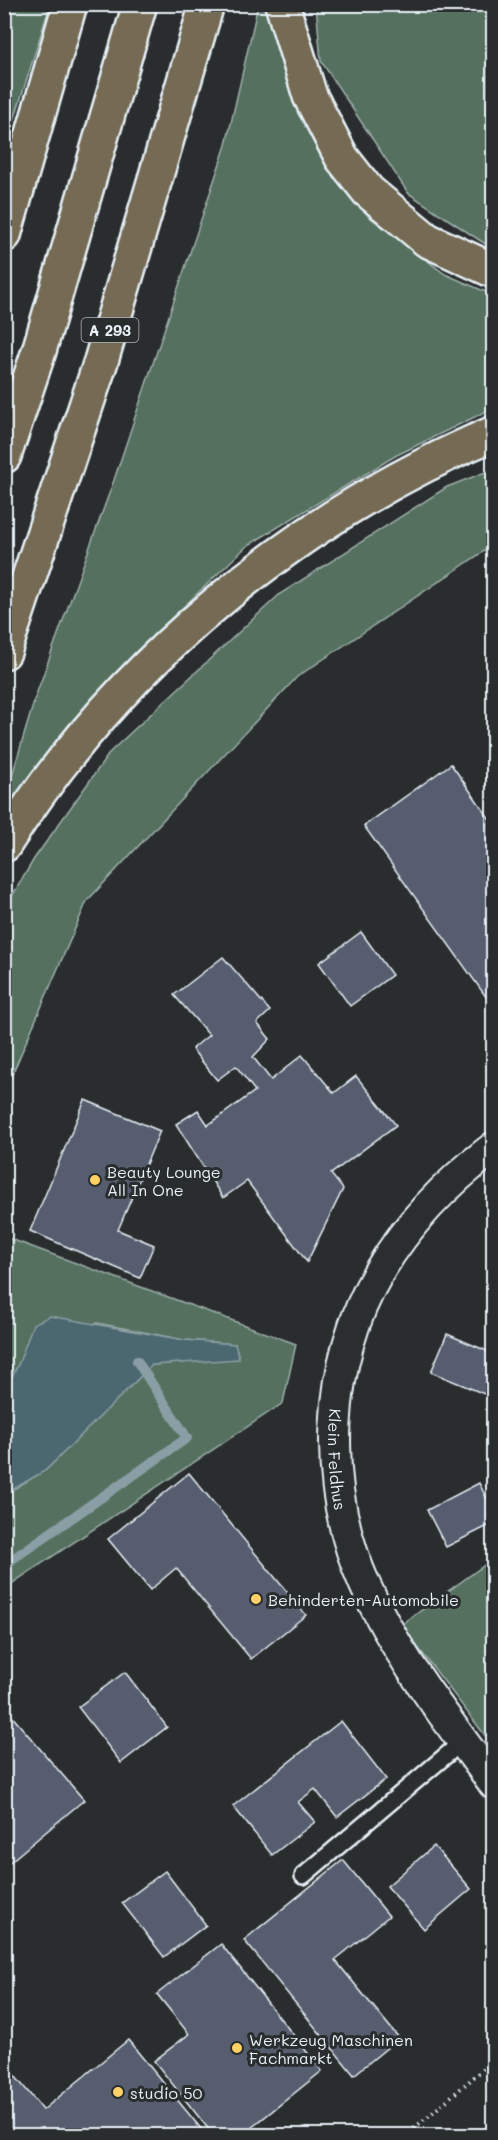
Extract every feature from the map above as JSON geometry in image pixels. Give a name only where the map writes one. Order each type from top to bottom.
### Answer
[{"type":"highway","points":[[4,235],[70,4]]},
{"type":"highway","points":[[4,456],[39,351],[140,4]]},
{"type":"highway","name":"A 293","points":[[4,652],[101,361],[207,4]]},
{"type":"highway","points":[[282,4],[310,96],[342,158],[368,191],[427,240],[494,271]]},
{"type":"highway","points":[[4,845],[58,769],[105,713],[156,660],[210,610],[267,563],[335,515],[389,482],[494,433]]},
{"type":"street","name":"Klein Feldhus","points":[[494,1147],[457,1176],[426,1208],[380,1270],[359,1315],[346,1355],[335,1435],[342,1512],[359,1571],[399,1648],[494,1784]]},
{"type":"lane","points":[[303,1876],[463,1741]]},
{"type":"path","points":[[405,2136],[494,2060]]},
{"type":"green space","points":[[4,5],[50,5],[5,149]]},
{"type":"green space","points":[[258,5],[264,5],[298,114],[368,216],[445,274],[493,295],[493,408],[395,456],[247,546],[134,654],[5,815],[5,799],[36,695],[114,480],[226,145]]},
{"type":"green space","points":[[316,5],[493,5],[493,249],[408,193],[321,61]]},
{"type":"green space","points":[[493,469],[493,545],[297,677],[87,901],[5,1091],[5,908],[34,859],[111,751],[280,594],[447,487]]},
{"type":"green space","points":[[5,1237],[296,1344],[283,1403],[5,1588],[5,1494],[46,1470],[152,1365],[239,1358],[235,1344],[184,1340],[97,1323],[19,1363],[5,1391]]},
{"type":"green space","points":[[493,1559],[493,1746],[401,1625]]},
{"type":"water","points":[[50,1316],[184,1340],[235,1344],[239,1359],[152,1365],[46,1470],[5,1494],[5,1391],[19,1363],[33,1324]]},
{"type":"building","points":[[451,764],[494,825],[494,1008],[364,826]]},
{"type":"building","points":[[361,932],[392,975],[350,1006],[319,963]]},
{"type":"building","points":[[223,957],[270,1011],[257,1023],[270,1039],[253,1057],[271,1080],[302,1055],[334,1093],[356,1076],[396,1125],[331,1174],[343,1189],[307,1262],[247,1181],[223,1198],[176,1124],[198,1110],[208,1125],[255,1091],[236,1066],[217,1080],[192,1049],[209,1035],[174,995]]},
{"type":"building","name":"Beauty Lounge All In One","points":[[85,1100],[160,1131],[118,1230],[154,1245],[140,1278],[30,1231]]},
{"type":"building","points":[[447,1334],[494,1354],[494,1398],[431,1372]]},
{"type":"building","points":[[189,1473],[306,1615],[251,1659],[176,1568],[150,1590],[108,1539]]},
{"type":"building","points":[[479,1483],[494,1513],[494,1523],[446,1547],[427,1510]]},
{"type":"building","points":[[125,1672],[167,1727],[121,1763],[78,1707]]},
{"type":"building","points":[[4,1707],[84,1800],[4,1867]]},
{"type":"building","points":[[341,1721],[386,1779],[337,1817],[315,1789],[298,1802],[315,1822],[272,1855],[233,1806]]},
{"type":"building","points":[[434,1846],[471,1889],[424,1929],[387,1886]]},
{"type":"building","points":[[343,1860],[389,1916],[335,1960],[399,2038],[354,2075],[244,1940]]},
{"type":"building","points":[[165,1871],[206,1925],[164,1957],[122,1903]]},
{"type":"building","name":"Werkzeug Maschinen Fachmarkt","points":[[221,1944],[322,2071],[241,2136],[214,2136],[154,2061],[189,2034],[157,1994]]},
{"type":"building","name":"studio 50","points":[[128,2040],[207,2136],[4,2136],[4,2074],[10,2070],[43,2110]]},
{"type":"waterway","points":[[4,1565],[187,1438],[137,1361]]},
{"type":"place","name":"Beauty Lounge All In One","points":[[95,1180]]},
{"type":"place","name":"Behinderten-Automobile","points":[[256,1599]]},
{"type":"place","name":"Werkzeug Maschinen Fachmarkt","points":[[237,2048]]},
{"type":"place","name":"studio 50","points":[[118,2092]]}]
